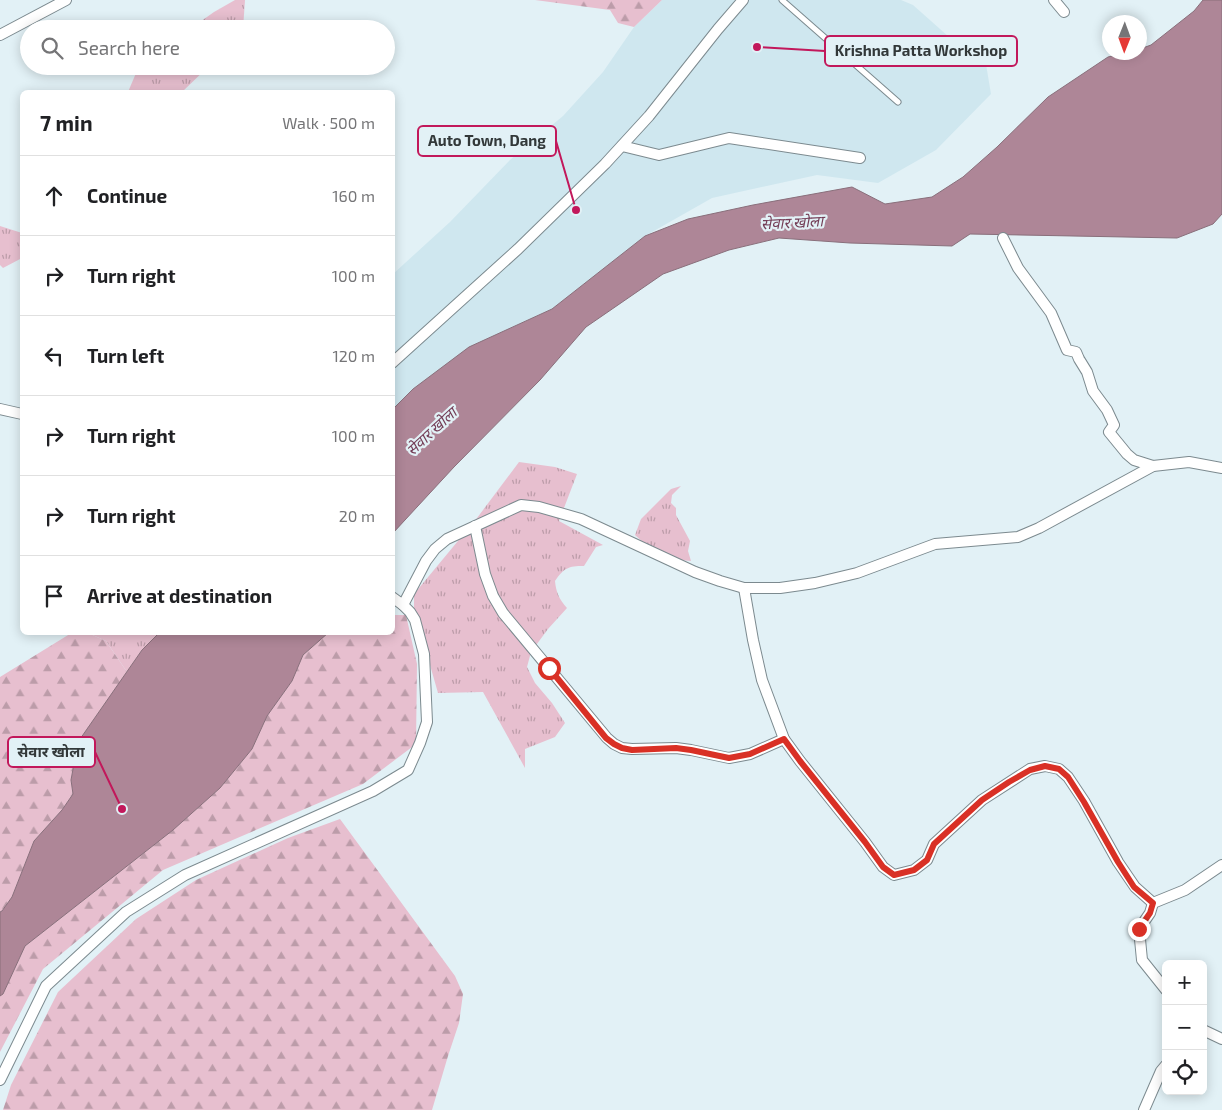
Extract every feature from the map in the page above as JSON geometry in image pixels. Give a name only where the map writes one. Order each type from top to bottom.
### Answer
[{"type":"street","points":[[29,20],[66,0]]},
{"type":"street","points":[[395,360],[518,249],[605,164],[649,116],[743,0]]},
{"type":"street","points":[[1054,0],[1064,12]]},
{"type":"street","points":[[0,36],[20,25]]},
{"type":"street","points":[[622,146],[659,155],[729,138],[860,158]]},
{"type":"street","points":[[1004,238],[1018,268],[1051,313],[1067,350],[1076,352],[1087,372],[1093,391],[1107,410],[1114,425],[1109,432],[1134,460],[1153,466]]},
{"type":"street","points":[[0,409],[20,414]]},
{"type":"street","points":[[403,605],[426,561],[435,549],[447,539],[521,505],[539,507],[581,519],[695,572],[744,588],[780,588],[815,584],[857,573],[935,544],[1018,537],[1039,528],[1153,466],[1189,462],[1222,468]]},
{"type":"street","points":[[475,526],[485,574],[493,596],[504,613],[606,738],[614,744],[632,750],[656,748],[691,750],[729,758],[750,754],[784,739]]},
{"type":"street","points":[[744,588],[762,680],[784,739],[883,867],[894,875],[914,870],[927,860],[934,844],[982,800],[1030,770],[1045,766],[1059,769],[1068,777],[1134,887],[1153,903]]},
{"type":"street","points":[[0,1080],[46,986],[126,912],[185,875],[373,792],[408,770],[427,722],[424,654],[410,612],[395,599]]},
{"type":"street","points":[[1153,903],[1185,890],[1222,865]]},
{"type":"street","points":[[1153,903],[1150,913],[1139,929],[1142,960],[1162,985]]},
{"type":"street","points":[[1207,1032],[1222,1039]]},
{"type":"street","points":[[1144,1110],[1162,1069]]},
{"type":"lane","points":[[782,0],[898,102]]},
{"type":"shaded area","points":[[662,0],[901,0],[913,5],[967,53],[986,64],[991,94],[936,150],[878,183],[817,175],[712,198],[645,236],[552,309],[511,328],[413,389],[395,407],[395,272],[450,222],[510,160],[563,116],[603,72],[634,27]]},
{"type":"green space","points":[[235,0],[245,0],[244,20],[203,20]]},
{"type":"green space","points":[[535,0],[662,0],[634,27],[618,23],[610,10]]},
{"type":"green space","points":[[135,75],[200,75],[184,90],[129,90]]},
{"type":"green space","points":[[0,226],[20,232],[20,259],[3,268],[0,265]]},
{"type":"green space","points":[[519,462],[555,467],[577,474],[559,521],[603,545],[596,547],[584,566],[567,569],[555,581],[558,595],[567,608],[531,652],[527,667],[535,683],[552,703],[565,723],[555,737],[525,749],[525,768],[483,692],[438,693],[414,609],[414,594],[477,518]]},
{"type":"green space","points":[[681,486],[672,495],[671,503],[676,508],[676,515],[690,541],[688,551],[691,561],[670,559],[645,544],[635,535],[641,519],[671,489]]},
{"type":"green space","points":[[395,615],[406,615],[417,664],[416,744],[363,784],[163,870],[43,969],[0,1052],[0,996],[3,994],[25,946],[173,830],[220,788],[252,749],[267,716],[292,681],[303,655],[326,635],[395,635]]},
{"type":"green space","points":[[68,635],[92,635],[106,641],[127,672],[78,742],[71,780],[73,794],[62,810],[34,841],[12,897],[0,912],[0,677]]},
{"type":"green space","points":[[92,635],[157,635],[142,650],[127,672],[106,641]]},
{"type":"green space","points":[[340,819],[455,976],[463,994],[459,1023],[432,1110],[3,1110],[11,1085],[58,992],[136,919],[196,880],[288,838]]},
{"type":"water","points":[[1203,0],[1222,0],[1222,214],[1213,224],[1177,238],[970,234],[952,246],[850,243],[779,238],[729,250],[663,274],[586,327],[540,380],[454,467],[395,531],[395,407],[413,389],[469,347],[552,309],[645,236],[688,219],[852,187],[885,204],[932,197],[963,177],[1048,97],[1104,60],[1147,60],[1147,46],[1194,11]]},
{"type":"water","points":[[157,635],[326,635],[303,655],[292,681],[267,716],[252,749],[220,788],[173,830],[25,946],[3,994],[0,996],[0,912],[12,897],[34,841],[62,810],[73,794],[71,780],[78,742],[142,650]]},
{"type":"place","name":"Krishna Patta Workshop","points":[[757,47]]},
{"type":"place","name":"Auto Town, Dang","points":[[576,210]]},
{"type":"place","name":"सेवार खोला","points":[[122,809]]},
{"type":"route","points":[[549,668],[606,738],[622,748],[632,750],[676,748],[729,758],[768,748],[784,739],[883,867],[894,875],[914,870],[927,860],[934,844],[982,800],[1009,782],[1030,770],[1045,766],[1059,769],[1068,777],[1076,789],[1134,887],[1153,903],[1150,913],[1139,929]]}]
